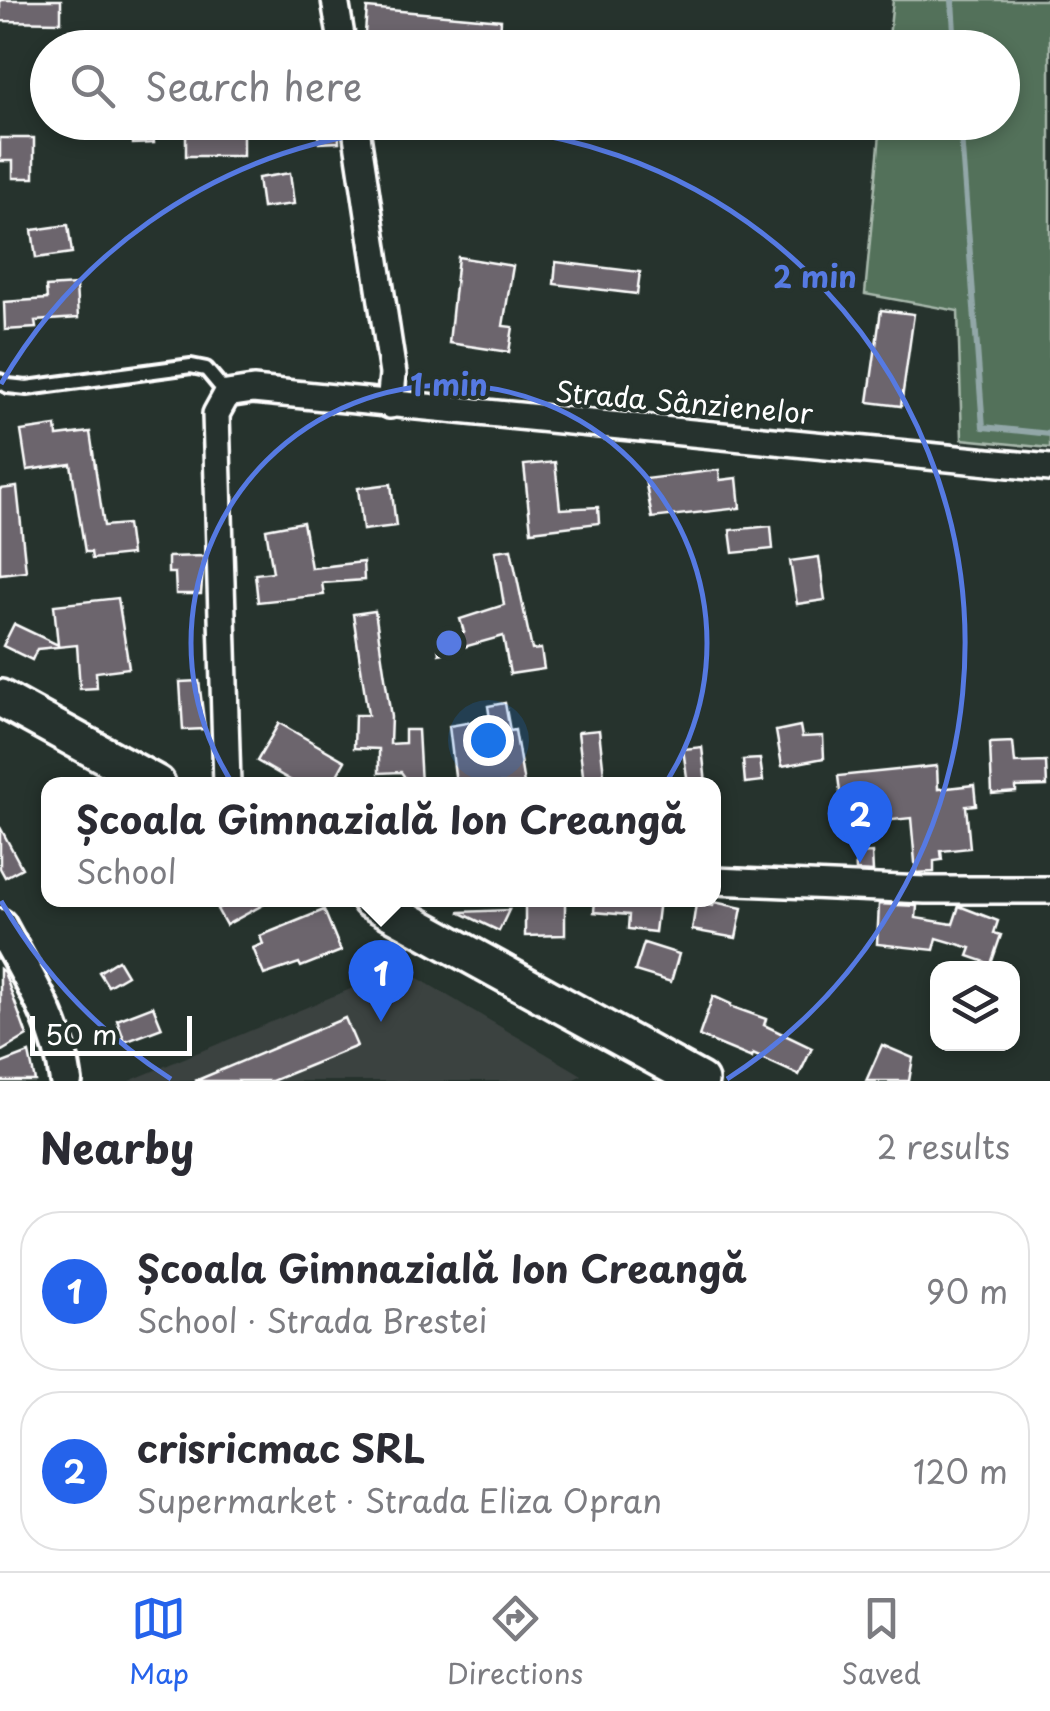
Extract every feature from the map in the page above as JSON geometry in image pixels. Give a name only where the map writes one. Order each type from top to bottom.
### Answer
[{"type":"main road","points":[[0,698],[144,777]]},
{"type":"main road","points":[[383,907],[700,1081]]},
{"type":"street","points":[[335,0],[340,30]]},
{"type":"street","points":[[358,140],[393,374],[390,405]]},
{"type":"street","name":"Strada Sânzienelor","points":[[227,394],[253,390],[1050,468]]},
{"type":"street","points":[[227,394],[216,414],[227,777]]},
{"type":"street","points":[[721,881],[925,890],[1050,890]]},
{"type":"street","points":[[0,925],[44,1007],[62,1050],[66,1081]]},
{"type":"lane","points":[[0,381],[27,388],[191,366],[206,369],[227,394]]},
{"type":"shaded area","points":[[401,968],[582,1075],[570,1081],[129,1081]]},
{"type":"green space","points":[[893,0],[1050,0],[1050,448],[962,439],[958,311],[865,294],[879,140],[1020,140],[1020,30],[890,30]]},
{"type":"building","points":[[0,0],[61,0],[61,22],[0,21]]},
{"type":"building","points":[[367,8],[501,20],[500,30],[365,30]]},
{"type":"building","points":[[0,138],[34,140],[34,178],[13,178],[13,161],[0,161]]},
{"type":"building","points":[[133,140],[154,140],[154,143],[133,144]]},
{"type":"building","points":[[186,140],[243,140],[243,156],[186,156]]},
{"type":"building","points":[[290,173],[294,204],[262,208],[258,178]]},
{"type":"building","points":[[68,225],[72,253],[36,258],[32,230]]},
{"type":"building","points":[[458,257],[513,266],[503,326],[513,327],[509,352],[449,343]]},
{"type":"building","points":[[556,262],[640,272],[637,294],[554,284]]},
{"type":"building","points":[[76,285],[78,318],[35,321],[36,328],[5,330],[4,302],[47,299],[46,287]]},
{"type":"building","points":[[881,310],[914,314],[901,406],[868,402]]},
{"type":"building","points":[[56,426],[57,436],[90,432],[104,526],[127,524],[131,555],[92,559],[91,552],[85,552],[71,464],[27,470],[21,431]]},
{"type":"building","points":[[555,462],[560,509],[598,507],[599,523],[531,531],[524,465]]},
{"type":"building","points":[[719,470],[720,480],[737,478],[740,508],[652,518],[645,479]]},
{"type":"building","points":[[391,484],[396,526],[363,530],[358,488]]},
{"type":"building","points":[[17,487],[26,571],[0,574],[0,489]]},
{"type":"building","points":[[303,522],[311,568],[363,562],[364,580],[322,583],[324,595],[258,602],[255,574],[273,572],[266,529]]},
{"type":"building","points":[[771,526],[773,549],[733,553],[730,530]]},
{"type":"building","points":[[511,549],[532,650],[541,649],[544,669],[510,674],[503,636],[439,654],[437,635],[464,632],[460,619],[504,605],[495,551]]},
{"type":"building","points":[[204,556],[201,594],[176,594],[175,573],[168,573],[168,557]]},
{"type":"building","points":[[819,557],[825,600],[797,604],[790,561]]},
{"type":"building","points":[[118,598],[129,668],[96,672],[97,688],[80,689],[77,645],[37,649],[32,660],[3,646],[14,624],[58,645],[54,605]]},
{"type":"building","points":[[375,611],[391,717],[390,744],[405,743],[405,730],[418,730],[421,777],[404,777],[401,772],[379,773],[379,749],[354,748],[355,715],[368,715],[353,614]]},
{"type":"building","points":[[199,681],[205,729],[183,730],[180,682]]},
{"type":"building","points":[[505,703],[510,731],[515,730],[523,777],[455,777],[449,726],[490,719],[488,706]]},
{"type":"building","points":[[279,723],[345,761],[336,777],[285,777],[257,761]]},
{"type":"building","points":[[800,726],[802,737],[823,736],[824,758],[782,766],[776,731]]},
{"type":"building","points":[[599,730],[604,777],[583,777],[578,732]]},
{"type":"building","points":[[1013,742],[1015,763],[1046,762],[1047,786],[1016,787],[1016,792],[992,794],[990,743]]},
{"type":"building","points":[[702,747],[705,777],[687,777],[683,749]]},
{"type":"building","points":[[760,759],[763,781],[745,783],[743,760]]},
{"type":"building","points":[[937,766],[938,789],[974,785],[976,805],[966,806],[970,848],[941,851],[942,860],[934,861],[934,872],[916,873],[911,818],[844,825],[838,776]]},
{"type":"building","points":[[0,827],[22,868],[5,877],[0,868]]},
{"type":"building","points":[[872,853],[873,872],[856,871],[855,854]]},
{"type":"building","points":[[721,904],[742,908],[736,938],[692,930],[696,907],[721,907]]},
{"type":"building","points":[[879,904],[917,906],[916,918],[953,924],[959,906],[998,921],[994,933],[1001,935],[992,961],[968,956],[971,948],[937,938],[934,950],[877,944]]},
{"type":"building","points":[[221,907],[259,907],[226,925],[217,909]]},
{"type":"building","points":[[525,907],[565,907],[565,935],[525,936]]},
{"type":"building","points":[[594,907],[658,907],[655,932],[628,929],[629,915],[594,912]]},
{"type":"building","points":[[324,910],[341,951],[301,967],[299,963],[264,975],[253,948],[263,944],[260,936]]},
{"type":"building","points":[[509,910],[499,931],[459,912]]},
{"type":"building","points":[[644,943],[679,954],[671,982],[635,971]]},
{"type":"building","points":[[118,960],[127,975],[108,986],[99,972]]},
{"type":"building","points":[[0,969],[27,1036],[0,1052]]},
{"type":"building","points":[[713,996],[766,1019],[764,1025],[812,1048],[799,1075],[699,1036]]},
{"type":"building","points":[[153,1006],[162,1028],[125,1042],[117,1020]]},
{"type":"building","points":[[345,1018],[357,1046],[272,1081],[195,1081]]},
{"type":"building","points":[[882,1045],[913,1058],[909,1081],[866,1081]]},
{"type":"building","points":[[29,1053],[35,1081],[0,1081],[0,1064]]},
{"type":"waterway","points":[[952,0],[954,30]]},
{"type":"waterway","points":[[961,140],[983,427],[1050,434]]},
{"type":"place","name":"crisricmac SRL","points":[[860,863]]},
{"type":"place","name":"Școala Gimnazială Ion Creangă","points":[[381,1022]]}]
